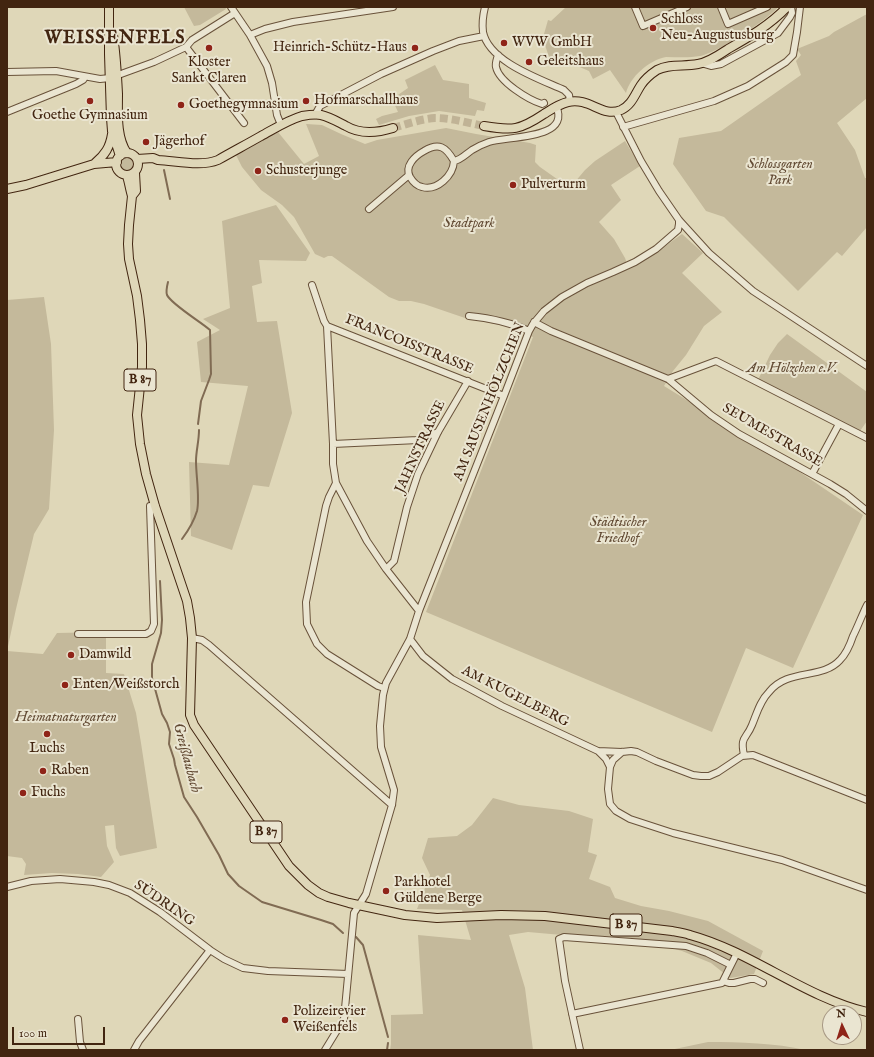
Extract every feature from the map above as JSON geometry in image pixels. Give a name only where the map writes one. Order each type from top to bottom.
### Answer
[{"type":"main road","points":[[484,126],[506,129],[525,126],[556,106],[570,101],[585,102],[608,112],[622,110],[629,105],[645,80],[656,71],[671,66],[694,65],[701,63],[773,21],[787,7]]},
{"type":"main road","points":[[109,11],[109,54],[123,147],[120,160]]},
{"type":"main road","points":[[94,164],[103,156],[109,147],[112,131],[113,76]]},
{"type":"main road","points":[[112,131],[120,160],[121,174],[158,160],[197,164],[210,163],[300,117],[315,115],[327,117],[353,130],[368,133],[393,128]]},
{"type":"main road","points":[[84,166],[99,167],[133,155],[134,169]]},
{"type":"main road","points":[[7,189],[26,185],[84,166],[120,160]]},
{"type":"main road","name":"B 87","points":[[134,169],[129,182],[132,196],[128,253],[139,312],[142,344],[142,367],[138,415],[142,459],[155,506],[187,601],[192,638],[190,715],[194,725],[289,866],[308,885],[323,895],[338,901],[399,914],[437,918],[501,915],[545,916],[672,931],[690,935],[737,953],[823,996],[844,1005],[867,1012]]},
{"type":"street","points":[[231,7],[250,35],[267,66],[273,88],[277,115],[282,125]]},
{"type":"street","points":[[250,35],[265,29],[294,22],[393,7]]},
{"type":"street","points":[[485,7],[482,26],[484,36],[489,46],[498,55],[525,73],[564,90],[570,101]]},
{"type":"street","points":[[635,7],[643,26],[687,7]]},
{"type":"street","points":[[721,7],[728,24],[767,7]]},
{"type":"street","points":[[701,63],[710,66],[721,64],[778,33],[790,17],[792,13],[791,7]]},
{"type":"street","points":[[623,127],[714,101],[748,86],[786,62],[793,55],[800,7]]},
{"type":"street","points":[[7,72],[56,71],[100,80],[187,49],[192,40],[235,13]]},
{"type":"street","points":[[315,115],[320,106],[381,74],[459,41],[484,36]]},
{"type":"street","points":[[187,49],[244,123]]},
{"type":"street","points":[[498,55],[496,67],[504,80],[529,99],[542,104],[544,103]]},
{"type":"street","points":[[7,112],[76,84],[83,80],[85,76]]},
{"type":"street","points":[[454,161],[488,142],[532,135],[554,127],[558,115],[556,106]]},
{"type":"street","points":[[616,112],[641,161],[659,191],[679,220],[709,253],[753,291],[867,366]]},
{"type":"street","points":[[435,146],[446,150],[454,161],[447,176],[439,185],[433,188],[419,186],[414,182],[409,174],[409,167],[412,160],[420,153],[435,146]]},
{"type":"street","points":[[369,209],[409,174]]},
{"type":"street","name":"AM SAUSENHÖLZCHEN","points":[[325,1050],[344,1019],[354,913],[366,894],[392,805],[394,790],[381,747],[380,726],[382,695],[396,664],[410,639],[419,611],[529,331],[534,322],[544,311],[562,297],[588,283],[635,262],[656,249],[678,230],[679,220]]},
{"type":"street","points":[[312,285],[327,326],[333,464],[336,483],[367,541],[386,569],[419,611]]},
{"type":"street","points":[[469,316],[488,318],[519,326],[529,331]]},
{"type":"street","name":"SEUMESTRASSE","points":[[534,322],[550,331],[668,379],[711,415],[739,434],[830,484],[846,494],[867,511]]},
{"type":"street","name":"FRANCOISSTRASSE","points":[[327,326],[504,396]]},
{"type":"street","points":[[668,379],[716,361],[867,438]]},
{"type":"street","name":"JAHNSTRASSE","points":[[386,569],[394,561],[407,507],[418,474],[438,432],[468,381]]},
{"type":"street","points":[[812,474],[839,424]]},
{"type":"street","points":[[333,444],[418,440],[438,432]]},
{"type":"street","points":[[336,483],[326,506],[306,602],[307,624],[317,644],[327,654],[378,686],[384,688]]},
{"type":"street","points":[[78,634],[146,634],[151,631],[154,624],[150,506],[155,506]]},
{"type":"street","points":[[867,605],[846,653],[840,661],[829,668],[782,680],[769,691],[760,704],[752,726],[743,738],[742,745],[744,755],[753,755],[774,762],[867,800]]},
{"type":"street","points":[[192,638],[202,640],[210,645],[392,805]]},
{"type":"street","name":"AM KUGELBERG","points":[[410,639],[423,656],[452,679],[502,706],[598,750],[637,752],[693,775],[701,776],[709,776],[718,772],[738,757],[744,755]]},
{"type":"street","points":[[598,750],[606,759],[610,767]]},
{"type":"street","points":[[622,752],[614,760],[610,767],[608,789],[610,804],[616,811],[630,819],[673,833],[782,860],[867,890]]},
{"type":"street","name":"SÜDRING","points":[[7,887],[31,881],[60,879],[109,885],[130,893],[160,912],[210,950],[243,968],[268,971],[348,974]]},
{"type":"street","points":[[580,1050],[559,939],[564,937],[686,946],[707,953],[731,964]]},
{"type":"street","points":[[134,1050],[139,1041],[210,950]]},
{"type":"street","points":[[572,1014],[722,983],[737,953]]},
{"type":"street","points":[[723,981],[734,983],[755,979],[764,983]]},
{"type":"street","points":[[78,1019],[80,1042],[83,1050]]},
{"type":"green space","points":[[184,7],[225,7],[226,9],[200,25],[194,26]]},
{"type":"green space","points":[[566,7],[778,7],[764,19],[729,43],[707,54],[692,57],[666,57],[647,65],[636,75],[626,93],[610,70],[593,79],[589,71],[556,57],[549,57],[545,45],[544,34],[548,20],[551,21]]},
{"type":"green space","name":"Schlossgarten Park","points":[[867,14],[867,98],[837,123],[855,150],[865,178],[867,178],[867,227],[842,256],[837,252],[798,291],[724,217],[706,211],[673,164],[679,138],[721,131],[801,75],[796,61],[801,55],[797,49],[829,36]]},
{"type":"green space","points":[[435,65],[443,80],[469,84],[469,98],[486,103],[484,111],[477,110],[475,116],[439,111],[409,116],[379,125],[376,119],[398,112],[392,99],[408,88],[405,80]]},
{"type":"green space","name":"Städtischer Friedhof","points":[[306,124],[322,125],[365,144],[377,140],[446,128],[530,143],[536,145],[535,162],[540,167],[557,179],[574,183],[595,161],[625,141],[640,166],[611,185],[621,200],[599,222],[614,239],[625,258],[629,269],[657,252],[682,234],[703,253],[682,273],[722,312],[704,326],[664,386],[766,449],[863,515],[793,668],[746,648],[712,732],[426,612],[533,337],[505,326],[465,318],[424,304],[411,301],[399,301],[389,297],[332,256],[324,258],[315,254],[294,217],[282,205],[261,190],[242,167],[236,155],[278,132],[304,164],[319,156]]},
{"type":"green space","points":[[128,157],[133,159],[135,164],[133,169],[128,171],[123,169],[121,164],[123,159]]},
{"type":"green space","points":[[276,205],[310,253],[306,261],[259,260],[262,283],[252,286],[257,322],[277,321],[292,413],[269,487],[253,485],[232,550],[191,536],[189,462],[229,465],[248,386],[201,382],[197,342],[220,330],[203,319],[230,308],[222,221]]},
{"type":"green space","points":[[44,297],[51,344],[54,430],[49,509],[34,534],[7,651],[7,300]]},
{"type":"green space","name":"Am Hölzchen e.V.","points":[[787,334],[867,392],[867,421],[860,431],[758,380],[770,355],[778,343]]},
{"type":"green space","name":"Heimatnaturgarten","points":[[106,632],[106,673],[124,674],[136,713],[157,848],[120,856],[116,848],[114,825],[105,826],[107,846],[114,862],[101,877],[52,873],[24,875],[26,864],[22,858],[7,856],[7,651],[43,654],[57,633]]},
{"type":"green space","points":[[493,798],[519,805],[569,811],[593,819],[588,852],[597,855],[589,879],[610,887],[615,898],[641,906],[669,911],[708,921],[763,951],[754,974],[730,978],[711,963],[682,951],[653,943],[528,932],[509,935],[525,988],[533,1050],[390,1050],[391,1015],[423,1014],[418,935],[471,940],[462,910],[417,909],[430,875],[422,858],[428,838],[457,836],[472,825]]},
{"type":"green space","points":[[708,1042],[757,1043],[806,1050],[670,1050]]},
{"type":"waterway","name":"Greißlaubach","points":[[164,170],[170,199]]},
{"type":"waterway","name":"Greißlaubach","points":[[168,282],[167,295],[170,299],[210,330],[211,374],[201,401],[198,424]]},
{"type":"waterway","name":"Greißlaubach","points":[[182,539],[191,526],[198,506],[196,453],[199,430]]},
{"type":"waterway","name":"Greißlaubach","points":[[160,581],[162,620],[161,633],[152,664],[152,678],[162,714],[170,732],[169,744],[184,797],[219,855],[228,874],[239,886],[262,902],[333,924],[343,933]]},
{"type":"waterway","name":"Greißlaubach","points":[[356,937],[363,945],[388,1037]]},
{"type":"waterway","name":"Greißlaubach","points":[[387,1050],[388,1043]]},
{"type":"tunnel","points":[[393,128],[435,118],[484,126]]},
{"type":"place","name":"Schloss Neu-Augustusburg","points":[[653,28]]},
{"type":"place","name":"WVW GmbH","points":[[504,43]]},
{"type":"place","name":"Kloster Sankt Claren","points":[[209,48]]},
{"type":"place","name":"Heinrich-Schütz-Haus","points":[[415,48]]},
{"type":"place","name":"Geleitshaus","points":[[529,62]]},
{"type":"place","name":"Goethe Gymnasium","points":[[90,101]]},
{"type":"place","name":"Hofmarschallhaus","points":[[306,101]]},
{"type":"place","name":"Goethegymnasium","points":[[181,105]]},
{"type":"place","name":"Jägerhof","points":[[146,142]]},
{"type":"place","name":"Schusterjunge","points":[[258,171]]},
{"type":"place","name":"Pulverturm","points":[[513,185]]},
{"type":"place","name":"Damwild","points":[[71,655]]},
{"type":"place","name":"Enten/Weißstorch","points":[[65,685]]},
{"type":"place","name":"Luchs","points":[[47,734]]},
{"type":"place","name":"Raben","points":[[43,771]]},
{"type":"place","name":"Fuchs","points":[[23,793]]},
{"type":"place","name":"Parkhotel Güldene Berge","points":[[386,891]]},
{"type":"place","name":"Polizeirevier Weißenfels","points":[[285,1020]]},
{"type":"district","name":"WEISSENFELS","points":[[115,39]]},
{"type":"park label","name":"Stadtpark","points":[[469,224]]}]
